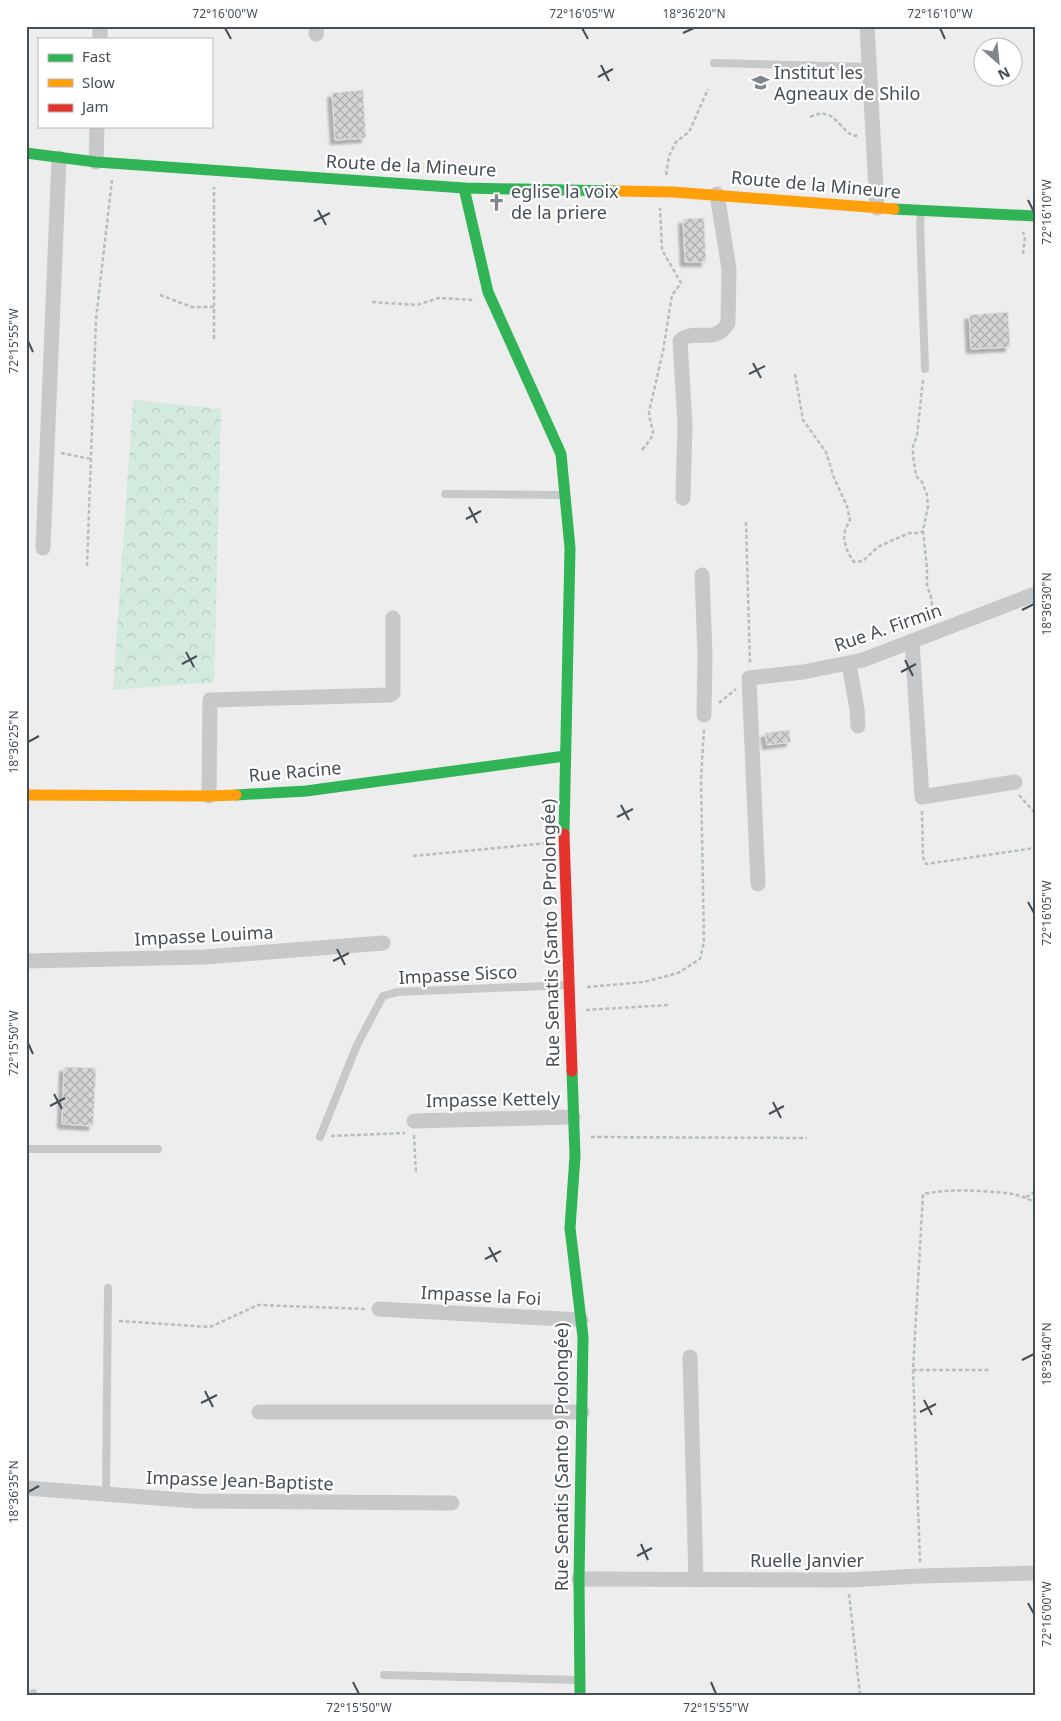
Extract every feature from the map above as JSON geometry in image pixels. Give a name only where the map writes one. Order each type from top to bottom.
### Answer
[{"type":"street","points":[[868,26],[868,67],[877,208]]},
{"type":"street","points":[[96,162],[98,128]]},
{"type":"street","name":"Route de la Mineure","points":[[26,153],[114,164],[464,188],[717,194],[877,208],[1035,216]]},
{"type":"street","points":[[42,548],[59,158]]},
{"type":"street","name":"Rue Senatis (Santo 9 Prolongée)","points":[[464,188],[488,292],[561,454],[570,548],[564,841],[575,1156],[570,1228],[583,1337],[579,1579],[580,1695]]},
{"type":"street","points":[[683,498],[685,424],[680,342],[686,337],[716,335],[724,330],[728,323],[729,269],[717,194]]},
{"type":"street","points":[[702,574],[705,655],[704,715]]},
{"type":"street","name":"Rue A. Firmin","points":[[749,678],[803,672],[849,664],[1035,594]]},
{"type":"street","points":[[209,796],[210,700],[390,695],[393,693],[393,618]]},
{"type":"street","points":[[912,641],[922,796],[1015,782]]},
{"type":"street","points":[[849,664],[858,726]]},
{"type":"street","points":[[749,678],[758,884]]},
{"type":"street","name":"Rue Racine","points":[[26,795],[209,796],[306,790],[565,756]]},
{"type":"street","name":"Impasse Louima","points":[[26,961],[206,957],[383,943]]},
{"type":"street","name":"Impasse Kettely","points":[[414,1121],[573,1117]]},
{"type":"street","name":"Impasse la Foi","points":[[379,1309],[581,1320]]},
{"type":"street","points":[[690,1357],[696,1580]]},
{"type":"street","points":[[259,1412],[582,1412]]},
{"type":"street","name":"Impasse Jean-Baptiste","points":[[26,1488],[196,1501],[452,1503]]},
{"type":"street","name":"Ruelle Janvier","points":[[579,1579],[848,1580],[920,1576],[1035,1574]]},
{"type":"lane","points":[[714,63],[868,67]]},
{"type":"lane","points":[[921,211],[925,369]]},
{"type":"lane","points":[[445,494],[565,495]]},
{"type":"lane","name":"Impasse Sisco","points":[[320,1137],[358,1045],[383,996],[397,992],[569,986]]},
{"type":"lane","points":[[26,1149],[158,1149]]},
{"type":"lane","points":[[106,1494],[108,1288]]},
{"type":"lane","points":[[384,1675],[580,1680]]},
{"type":"path","points":[[642,450],[653,437],[654,429],[649,419],[649,412],[663,351],[672,295],[681,283],[662,250],[662,192],[669,156],[676,142],[689,132],[708,89]]},
{"type":"path","points":[[810,117],[824,112],[830,114],[853,136],[873,131]]},
{"type":"path","points":[[87,566],[96,319],[114,164]]},
{"type":"path","points":[[214,171],[214,339]]},
{"type":"path","points":[[160,295],[192,308],[214,307]]},
{"type":"path","points":[[372,302],[417,305],[439,298],[493,302]]},
{"type":"path","points":[[925,369],[917,436],[913,446],[916,476],[922,482],[928,506],[923,531],[927,585],[936,632]]},
{"type":"path","points":[[795,374],[803,420],[826,452],[834,478],[847,506],[850,520],[845,530],[844,540],[848,553],[854,562],[863,561],[878,547],[895,539],[910,533],[920,533],[923,531]]},
{"type":"path","points":[[47,450],[91,459]]},
{"type":"path","points":[[569,986],[644,982],[678,973],[700,959],[704,942],[701,779],[704,715],[749,678],[746,522]]},
{"type":"path","points":[[1015,782],[1017,791],[1023,801],[1035,813]]},
{"type":"path","points":[[922,796],[922,857],[926,864],[1035,848]]},
{"type":"path","points":[[413,856],[564,841]]},
{"type":"path","points":[[569,1011],[668,1005]]},
{"type":"path","points":[[320,1137],[414,1133],[416,1174]]},
{"type":"path","points":[[574,1137],[807,1138]]},
{"type":"path","points":[[920,1576],[913,1370],[922,1194],[943,1190],[969,1189],[980,1192],[1005,1192],[1026,1197],[1035,1203]]},
{"type":"path","points":[[1026,1197],[1035,1192]]},
{"type":"path","points":[[107,1320],[210,1327],[258,1305],[379,1309]]},
{"type":"path","points":[[913,1370],[990,1370]]},
{"type":"path","points":[[848,1580],[860,1695]]},
{"type":"green space","points":[[133,400],[221,409],[214,682],[113,690]]},
{"type":"building","points":[[363,90],[366,138],[335,140],[332,93]]},
{"type":"building","points":[[704,218],[706,262],[685,262],[683,219]]},
{"type":"building","points":[[1008,312],[1010,347],[971,349],[969,315]]},
{"type":"building","points":[[789,730],[791,742],[767,745],[765,733]]},
{"type":"building","points":[[64,1067],[96,1068],[93,1126],[62,1124]]},
{"type":"traffic: fast","points":[[26,153],[96,162],[464,188],[616,191]]},
{"type":"traffic: fast","points":[[464,188],[488,292],[561,454],[570,548],[564,834]]},
{"type":"traffic: fast","points":[[894,209],[1035,216]]},
{"type":"traffic: fast","points":[[236,795],[306,791],[565,756]]},
{"type":"traffic: fast","points":[[572,1071],[575,1156],[570,1228],[583,1337],[579,1579],[580,1695]]},
{"type":"traffic: slow","points":[[616,191],[673,192],[894,209]]},
{"type":"traffic: slow","points":[[26,795],[236,795]]},
{"type":"traffic: jam","points":[[564,834],[572,1071]]},
{"type":"place","name":"Institut les Agneaux de Shilo","points":[[760,83]]},
{"type":"place","name":"eglise la voix de la priere","points":[[497,202]]}]
